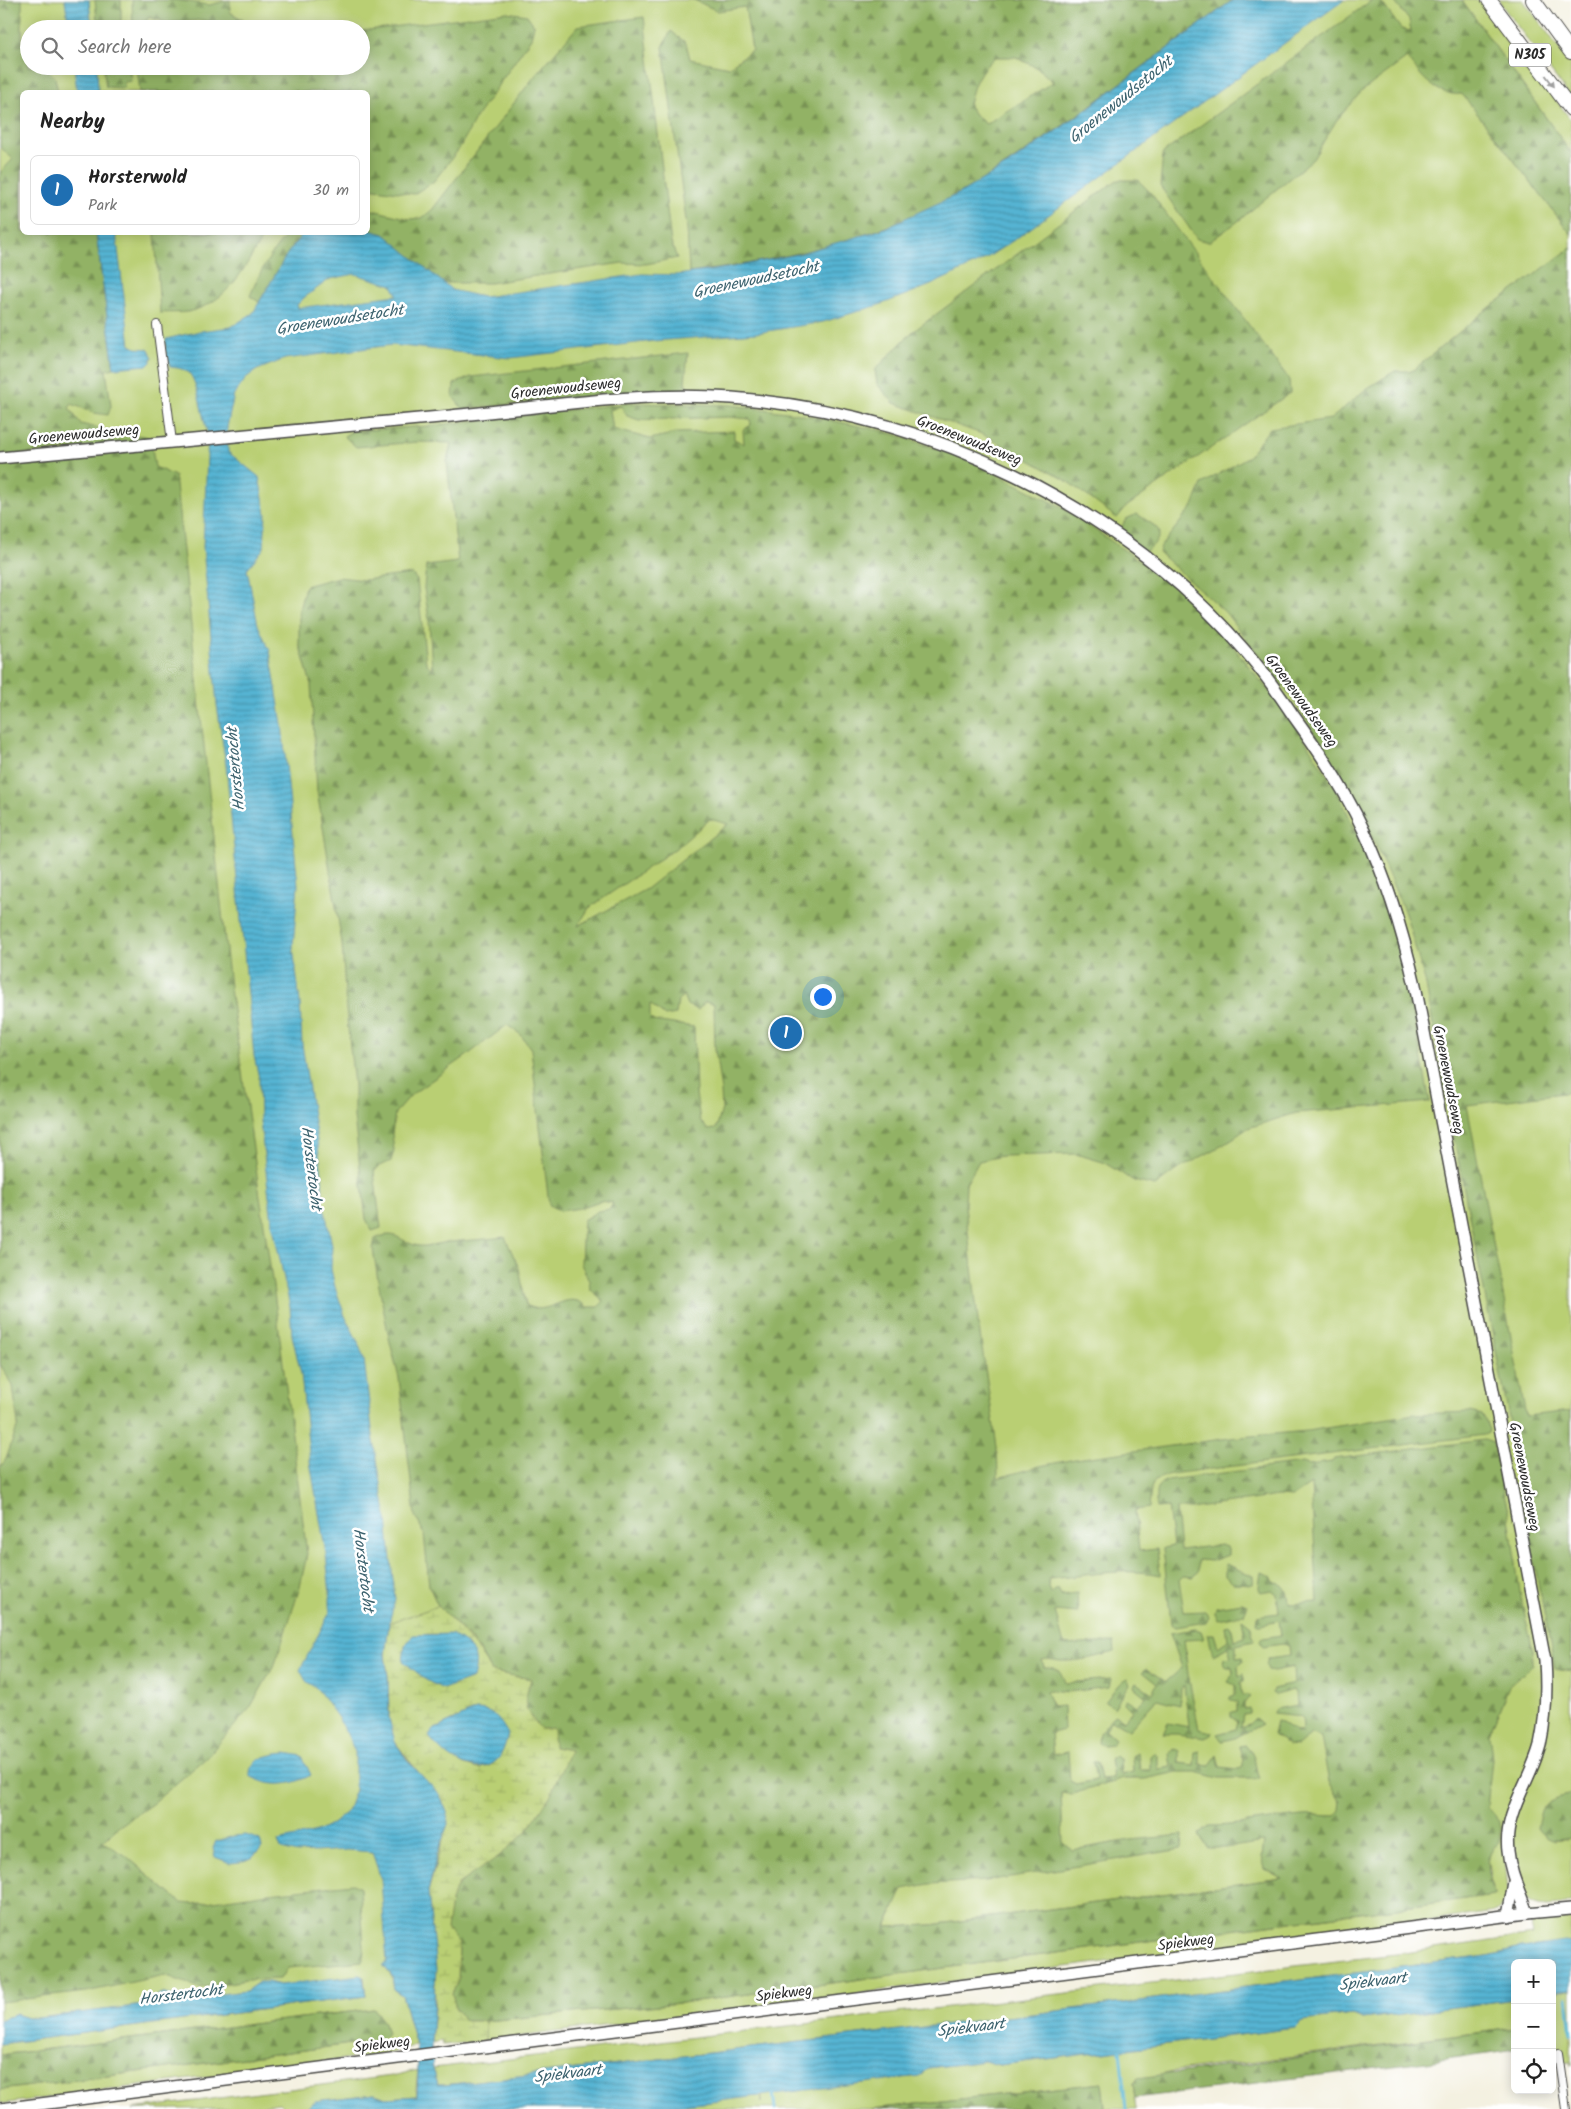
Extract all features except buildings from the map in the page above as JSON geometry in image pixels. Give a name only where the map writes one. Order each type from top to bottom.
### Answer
[{"type":"highway","name":"N305","points":[[1489,0],[1571,109]]},
{"type":"highway","name":"N305","points":[[1532,0],[1571,52]]},
{"type":"street","points":[[157,325],[172,442]]},
{"type":"street","name":"Groenewoudseweg","points":[[0,458],[642,397],[738,399],[788,404],[854,416],[932,440],[970,454],[1053,494],[1149,560],[1215,620],[1248,654],[1324,758],[1365,832],[1405,942],[1415,985],[1545,1661],[1546,1689],[1540,1746],[1512,1814],[1508,1834],[1508,1851],[1514,1882],[1527,1913]]},
{"type":"street","name":"Groenewoudseweg","points":[[1508,1916],[1514,1882]]},
{"type":"street","name":"Spiekweg","points":[[1,2109],[1527,1913],[1571,1909]]},
{"type":"street","points":[[1558,2052],[1566,2109]]},
{"type":"green space","points":[[0,0],[1417,0],[1571,212],[1571,1834],[1554,1841],[1571,1838],[1571,1903],[1542,1906],[1527,1899],[1514,1845],[1504,1846],[1508,1891],[1505,1905],[1496,1912],[485,2041],[485,2021],[681,2003],[1494,1895],[1488,1858],[1491,1848],[1269,1871],[1283,1878],[931,1925],[886,1927],[893,1912],[384,1966],[392,1977],[394,1990],[402,1995],[416,2046],[396,2049],[395,2052],[352,2058],[0,2104],[0,2090],[381,2040],[374,2009],[0,2055],[0,2044],[366,1996],[364,1977],[280,1985],[259,1982],[246,1991],[181,1999],[159,1994],[151,2002],[144,2005],[38,2018],[28,2018],[16,2014],[0,2020]]},
{"type":"green space","points":[[0,0],[22,0],[20,75],[52,75],[58,90],[20,90],[20,235],[96,235],[114,368],[106,370],[111,406],[108,415],[94,413],[72,404],[69,408],[81,424],[117,433],[148,437],[148,442],[0,456],[0,173],[13,159],[0,147]]},
{"type":"green space","points":[[95,0],[121,0],[121,20],[97,20]]},
{"type":"green space","points":[[132,0],[176,0],[209,5],[230,0],[230,12],[243,20],[159,20],[149,17],[147,20],[133,20]]},
{"type":"green space","points":[[694,0],[1233,0],[1023,153],[982,180],[939,204],[889,226],[805,252],[689,273],[687,228],[663,47],[671,31],[686,43],[690,59],[729,67],[752,50],[745,7],[718,11]],"holes":[[[995,57],[1016,57],[1039,69],[1053,82],[986,124],[976,116],[969,106],[972,91],[980,73]]]},
{"type":"green space","points":[[1372,0],[1380,0],[1401,29],[1411,31],[1409,20],[1393,0],[1462,0],[1571,153],[1571,234],[1462,94],[1453,94],[1437,89],[1418,72],[1407,58],[1362,91],[1336,121],[1313,159],[1237,222],[1209,242],[1197,239],[1160,186],[1163,153]]},
{"type":"green space","points":[[1462,0],[1482,0],[1571,120],[1571,153]]},
{"type":"green space","points":[[1498,0],[1523,0],[1571,64],[1571,98]]},
{"type":"green space","points":[[507,12],[527,15],[534,25],[531,38],[477,116],[459,149],[434,181],[414,194],[370,188],[370,90],[140,90],[138,75],[370,75],[370,30]]},
{"type":"green space","points":[[644,17],[671,243],[677,258],[646,264],[622,263],[490,283],[442,283],[384,234],[370,230],[370,209],[410,219],[422,218],[432,210],[534,77],[578,26]]},
{"type":"green space","points":[[104,75],[130,75],[131,81],[124,82],[124,88],[106,87]]},
{"type":"green space","points":[[1117,180],[1138,180],[1150,192],[1289,379],[1290,393],[1126,507],[1117,518],[1064,479],[982,434],[894,403],[877,384],[875,370],[911,333]]},
{"type":"green space","points":[[155,235],[264,235],[245,267],[229,288],[219,297],[191,311],[160,313]]},
{"type":"green space","points":[[287,235],[302,235],[259,302],[250,296],[262,270]]},
{"type":"green space","points":[[1571,248],[1571,1092],[1467,1105],[1526,1416],[1571,1411],[1571,1671],[1555,1668],[1512,1451],[1509,1417],[1448,1108],[1426,985],[1406,915],[1360,809],[1294,700],[1225,612],[1159,553],[1161,546],[1193,506],[1202,484],[1249,456],[1270,428],[1331,419],[1366,389],[1395,371],[1412,371],[1485,311]]},
{"type":"green space","points":[[688,353],[685,382],[689,390],[605,395],[463,409],[453,397],[454,384],[471,377]]},
{"type":"green space","points":[[629,403],[731,405],[794,413],[884,431],[965,458],[1060,506],[1169,581],[1210,618],[1292,720],[1336,789],[1376,873],[1404,966],[1430,1102],[1296,1113],[1248,1128],[1223,1145],[1175,1171],[1155,1186],[1134,1181],[1103,1162],[1076,1154],[1002,1156],[979,1161],[966,1184],[965,1205],[978,1321],[997,1447],[998,1478],[1040,1466],[1075,1459],[1230,1438],[1307,1431],[1415,1414],[1469,1412],[1483,1415],[1489,1430],[1488,1433],[1170,1474],[1155,1480],[1151,1488],[1149,1508],[1135,1510],[1139,1551],[1157,1549],[1160,1575],[1119,1572],[1049,1579],[1048,1587],[1050,1593],[1058,1589],[1061,1595],[1077,1593],[1078,1613],[1055,1611],[1064,1645],[1114,1642],[1115,1652],[1075,1661],[1042,1660],[1044,1667],[1058,1670],[1065,1683],[1111,1679],[1109,1687],[1068,1692],[1050,1690],[1046,1692],[1053,1707],[1063,1706],[1064,1730],[1051,1733],[1053,1755],[1068,1752],[1070,1781],[1076,1784],[1096,1780],[1093,1762],[1097,1762],[1101,1779],[1113,1778],[1110,1759],[1114,1756],[1120,1759],[1121,1775],[1133,1772],[1132,1756],[1138,1752],[1140,1770],[1150,1770],[1150,1756],[1155,1753],[1158,1755],[1158,1769],[1171,1767],[1169,1754],[1173,1748],[1179,1751],[1179,1763],[1194,1765],[1195,1752],[1200,1751],[1200,1764],[1210,1765],[1217,1755],[1220,1767],[1239,1769],[1243,1767],[1243,1761],[1239,1746],[1246,1745],[1254,1758],[1259,1778],[1219,1778],[1196,1772],[1177,1772],[1145,1779],[1124,1779],[1072,1794],[1061,1793],[1063,1842],[1072,1850],[1130,1840],[1183,1835],[1182,1849],[986,1881],[929,1884],[903,1889],[886,1927],[931,1925],[1282,1878],[1265,1869],[1262,1857],[1264,1842],[1225,1848],[1207,1848],[1199,1834],[1209,1826],[1241,1824],[1288,1817],[1335,1816],[1340,1810],[1341,1801],[1329,1783],[1321,1737],[1311,1734],[1298,1746],[1289,1745],[1273,1735],[1276,1722],[1299,1732],[1303,1728],[1302,1717],[1273,1714],[1276,1709],[1297,1705],[1296,1692],[1293,1690],[1275,1695],[1272,1693],[1273,1689],[1294,1684],[1293,1667],[1274,1671],[1268,1670],[1266,1665],[1268,1659],[1290,1656],[1289,1646],[1282,1644],[1263,1647],[1260,1641],[1262,1638],[1281,1635],[1279,1621],[1260,1625],[1256,1623],[1257,1616],[1279,1613],[1277,1594],[1272,1590],[1260,1592],[1261,1572],[1271,1576],[1274,1582],[1284,1587],[1289,1604],[1318,1602],[1311,1484],[1292,1497],[1278,1496],[1190,1509],[1176,1509],[1180,1550],[1221,1545],[1228,1548],[1228,1555],[1212,1561],[1198,1560],[1198,1571],[1193,1577],[1183,1576],[1179,1580],[1184,1612],[1205,1611],[1209,1616],[1206,1622],[1176,1627],[1171,1624],[1163,1548],[1173,1546],[1168,1507],[1157,1508],[1156,1491],[1160,1484],[1168,1480],[1303,1463],[1308,1465],[1332,1462],[1334,1459],[1484,1440],[1493,1443],[1508,1511],[1521,1599],[1533,1650],[1533,1665],[1509,1686],[1489,1734],[1492,1758],[1487,1808],[1495,1814],[1499,1822],[1500,1831],[1500,1841],[1490,1853],[1488,1866],[1494,1895],[681,2003],[485,2021],[465,2021],[456,2009],[452,1993],[458,1981],[459,1945],[447,1929],[452,1897],[459,1885],[473,1873],[570,1750],[554,1747],[529,1716],[524,1703],[531,1679],[492,1672],[466,1633],[438,1606],[429,1586],[424,1533],[415,1516],[399,1378],[389,1338],[373,1249],[375,1239],[388,1235],[422,1246],[505,1237],[519,1268],[526,1305],[542,1308],[572,1300],[580,1302],[587,1307],[598,1307],[604,1301],[590,1289],[589,1280],[581,1264],[583,1220],[598,1211],[610,1209],[613,1203],[600,1201],[580,1208],[560,1211],[549,1205],[531,1049],[520,1034],[507,1025],[412,1094],[395,1113],[392,1134],[394,1150],[391,1161],[379,1166],[374,1172],[381,1228],[372,1231],[366,1219],[354,1117],[354,1085],[346,1009],[342,943],[317,791],[311,684],[299,643],[299,611],[305,586],[338,577],[364,580],[412,574],[417,580],[426,663],[432,669],[429,619],[424,588],[426,566],[458,562],[447,462],[451,443],[418,442],[356,447],[344,436],[353,431],[429,426]],"holes":[[[621,406],[627,416],[639,420],[729,417],[750,419],[751,425],[743,430],[744,444],[734,439],[734,431],[677,433],[650,439],[613,429],[610,410]],[[710,819],[728,824],[646,889],[578,926],[589,908],[679,846]],[[683,995],[687,1005],[698,1010],[705,1002],[714,1004],[715,1049],[722,1109],[716,1129],[708,1130],[700,1120],[696,1094],[694,1027],[653,1021],[650,1017],[650,1004],[665,1016],[676,1014],[678,1001]]]},
{"type":"green space","points":[[152,448],[155,467],[175,476],[231,996],[276,1307],[307,1554],[300,1587],[275,1664],[250,1708],[206,1758],[152,1804],[118,1827],[103,1842],[125,1855],[181,1903],[193,1904],[353,1884],[360,1888],[364,1948],[363,1961],[288,1968],[280,1979],[246,1980],[199,1988],[165,1975],[86,1992],[0,2002],[0,1468],[6,1459],[18,1425],[13,1386],[0,1364],[0,464]]},
{"type":"green space","points":[[1137,514],[1155,526],[1160,532],[1154,544],[1143,553],[1127,541],[1127,536],[1121,528],[1126,519]]},
{"type":"green space","points":[[1225,1564],[1254,1575],[1253,1584],[1233,1583],[1225,1576]]},
{"type":"green space","points":[[1242,1603],[1248,1605],[1244,1614],[1218,1619],[1215,1613],[1216,1607]]},
{"type":"green space","points":[[438,1606],[467,1637],[492,1672],[531,1679],[526,1701],[527,1711],[541,1729],[553,1728],[554,1747],[570,1750],[550,1796],[527,1831],[499,1856],[458,1884],[451,1901],[447,1929],[459,1944],[458,1981],[452,1993],[456,2009],[465,2021],[485,2021],[485,2041],[443,2045],[442,2041],[431,2043],[435,1998],[428,1892],[444,1835],[422,1777],[395,1742],[391,1730],[385,1655],[389,1623]],"holes":[[[476,1710],[489,1766],[477,1769],[462,1764],[435,1729]]]},
{"type":"green space","points":[[1242,1619],[1251,1626],[1254,1641],[1236,1645],[1236,1658],[1242,1657],[1243,1662],[1238,1666],[1239,1676],[1244,1674],[1244,1682],[1240,1683],[1242,1696],[1248,1695],[1251,1697],[1244,1703],[1244,1710],[1249,1709],[1249,1714],[1243,1715],[1241,1727],[1249,1724],[1255,1718],[1262,1724],[1235,1738],[1222,1741],[1217,1734],[1236,1729],[1238,1721],[1231,1717],[1231,1712],[1237,1711],[1237,1703],[1230,1700],[1230,1697],[1235,1695],[1235,1685],[1228,1682],[1233,1674],[1232,1667],[1226,1667],[1224,1663],[1225,1658],[1231,1657],[1228,1647],[1213,1655],[1208,1634],[1214,1634],[1218,1647],[1228,1640],[1226,1626],[1231,1625],[1234,1641],[1245,1637]]},
{"type":"green space","points":[[1196,1629],[1201,1631],[1204,1639],[1184,1640],[1188,1674],[1199,1729],[1212,1732],[1211,1735],[1205,1738],[1163,1734],[1168,1723],[1189,1727],[1184,1685],[1181,1689],[1180,1705],[1157,1699],[1129,1730],[1112,1720],[1105,1730],[1115,1739],[1112,1745],[1104,1746],[1098,1743],[1099,1733],[1115,1714],[1123,1721],[1132,1711],[1124,1703],[1126,1699],[1137,1706],[1146,1697],[1134,1687],[1137,1683],[1152,1693],[1157,1684],[1142,1672],[1146,1668],[1166,1682],[1182,1668],[1170,1633]]},
{"type":"green space","points":[[1127,1678],[1130,1684],[1114,1708],[1105,1702],[1118,1685]]},
{"type":"green space","points":[[1571,1794],[1571,1838],[1548,1839],[1537,1828],[1543,1807],[1550,1801]]},
{"type":"green space","points":[[1571,1915],[1571,1943],[1522,1948],[1487,1956],[1115,2004],[444,2085],[438,2085],[433,2068],[1405,1953],[1533,1935],[1530,1919]]},
{"type":"green space","points":[[1571,1990],[1571,2067],[1570,2063],[1562,2064],[1561,2050],[1556,2048],[1556,1992]]},
{"type":"green space","points":[[1511,2000],[1511,2029],[1176,2071],[1133,2083],[1136,2109],[1105,2109],[1102,2083],[872,2109],[655,2109],[761,2095],[762,2103],[762,2094],[918,2076],[928,2068],[984,2061],[999,2065],[1295,2028],[1302,2021],[1353,2015],[1363,2019]]},
{"type":"green space","points":[[374,2009],[383,2021],[387,2033],[381,2040],[0,2090],[0,2055]]},
{"type":"green space","points":[[1511,2029],[1511,2050],[1426,2062],[1135,2098],[1133,2083],[1138,2078]]},
{"type":"green space","points":[[418,2070],[417,2096],[386,2098],[375,2094],[315,2101],[307,2108],[285,2109],[279,2103],[233,2109],[133,2109],[392,2076]]},
{"type":"green space","points":[[1102,2083],[1104,2109],[1073,2109],[1072,2107],[1067,2109],[872,2109]]},
{"type":"water","points":[[65,0],[89,0],[91,20],[68,20]]},
{"type":"water","points":[[1233,0],[1344,0],[1017,238],[982,261],[931,285],[882,304],[823,322],[756,333],[654,341],[510,358],[392,345],[285,359],[257,370],[247,377],[234,395],[227,427],[228,452],[259,477],[266,514],[264,548],[247,569],[258,625],[270,651],[282,724],[298,885],[293,947],[300,1002],[302,1044],[322,1173],[323,1201],[332,1245],[331,1269],[345,1316],[364,1359],[372,1429],[387,1519],[395,1600],[389,1623],[385,1655],[388,1676],[389,1718],[395,1742],[408,1761],[440,1795],[447,1812],[448,1824],[437,1854],[428,1892],[436,1969],[431,2043],[433,2068],[438,2085],[1115,2004],[1487,1956],[1522,1948],[1565,1942],[1571,1943],[1571,1990],[1556,1992],[1556,1959],[1511,1959],[1511,2000],[1363,2019],[1353,2015],[1302,2021],[1295,2028],[999,2065],[984,2061],[928,2068],[919,2076],[655,2109],[297,2109],[307,2108],[315,2101],[375,2094],[386,2098],[417,2096],[418,2070],[416,2046],[402,1995],[394,1990],[392,1976],[383,1965],[387,1963],[381,1879],[372,1852],[347,1850],[297,1853],[281,1849],[278,1841],[317,1832],[334,1823],[347,1811],[355,1790],[355,1752],[338,1718],[319,1691],[306,1681],[300,1670],[330,1612],[326,1554],[310,1462],[301,1374],[292,1335],[290,1307],[272,1222],[260,1121],[259,1078],[254,1056],[226,765],[217,705],[203,547],[208,435],[198,393],[192,378],[189,373],[180,368],[170,367],[165,350],[166,339],[200,331],[231,327],[253,313],[287,254],[301,235],[370,235],[370,230],[384,234],[452,290],[483,297],[642,274],[677,275],[728,268],[798,254],[880,230],[960,193],[1007,165],[1069,122]],"holes":[[[355,274],[392,285],[397,295],[298,308],[297,305],[305,297],[330,279]]]},
{"type":"water","points":[[75,75],[97,75],[98,90],[77,90]]},
{"type":"water","points":[[96,235],[116,235],[130,345],[136,348],[149,349],[153,358],[151,358],[151,362],[148,365],[114,368]]},
{"type":"water","points":[[451,1634],[473,1652],[475,1669],[473,1678],[443,1689],[426,1680],[403,1661],[405,1646],[413,1635]]},
{"type":"water","points":[[476,1710],[482,1710],[495,1717],[508,1734],[503,1751],[498,1759],[490,1765],[480,1767],[460,1763],[442,1751],[429,1736],[435,1729]]},
{"type":"water","points":[[286,1753],[302,1756],[311,1775],[303,1779],[281,1784],[273,1784],[250,1776],[250,1770],[257,1761],[274,1754]]},
{"type":"water","points":[[246,1835],[260,1840],[262,1848],[252,1858],[230,1863],[215,1857],[213,1848],[216,1841]]},
{"type":"water","points":[[363,1976],[366,1996],[0,2044],[0,2020],[16,2014],[28,2018],[38,2018],[144,2005],[151,2002],[159,1994],[181,1999],[246,1991],[259,1982],[280,1985]]},
{"type":"waterway","points":[[1567,1998],[1571,2033]]},
{"type":"waterway","points":[[1120,2050],[1126,2109]]},
{"type":"waterway","points":[[773,2093],[775,2109]]},
{"type":"place","name":"Horsterwold","points":[[786,1033]]},
{"type":"water label","name":"Groenewoudsetocht","points":[[1121,100]]},
{"type":"water label","name":"Groenewoudsetocht","points":[[756,280]]},
{"type":"water label","name":"Groenewoudsetocht","points":[[340,320]]},
{"type":"water label","name":"Horstertocht","points":[[236,769]]},
{"type":"water label","name":"Horstertocht","points":[[311,1168]]},
{"type":"water label","name":"Horstertocht","points":[[363,1570]]},
{"type":"water label","name":"Spiekvaart","points":[[1373,1982]]},
{"type":"water label","name":"Horstertocht","points":[[181,1995]]},
{"type":"water label","name":"Spiekvaart","points":[[971,2028]]},
{"type":"water label","name":"Spiekvaart","points":[[568,2074]]}]
